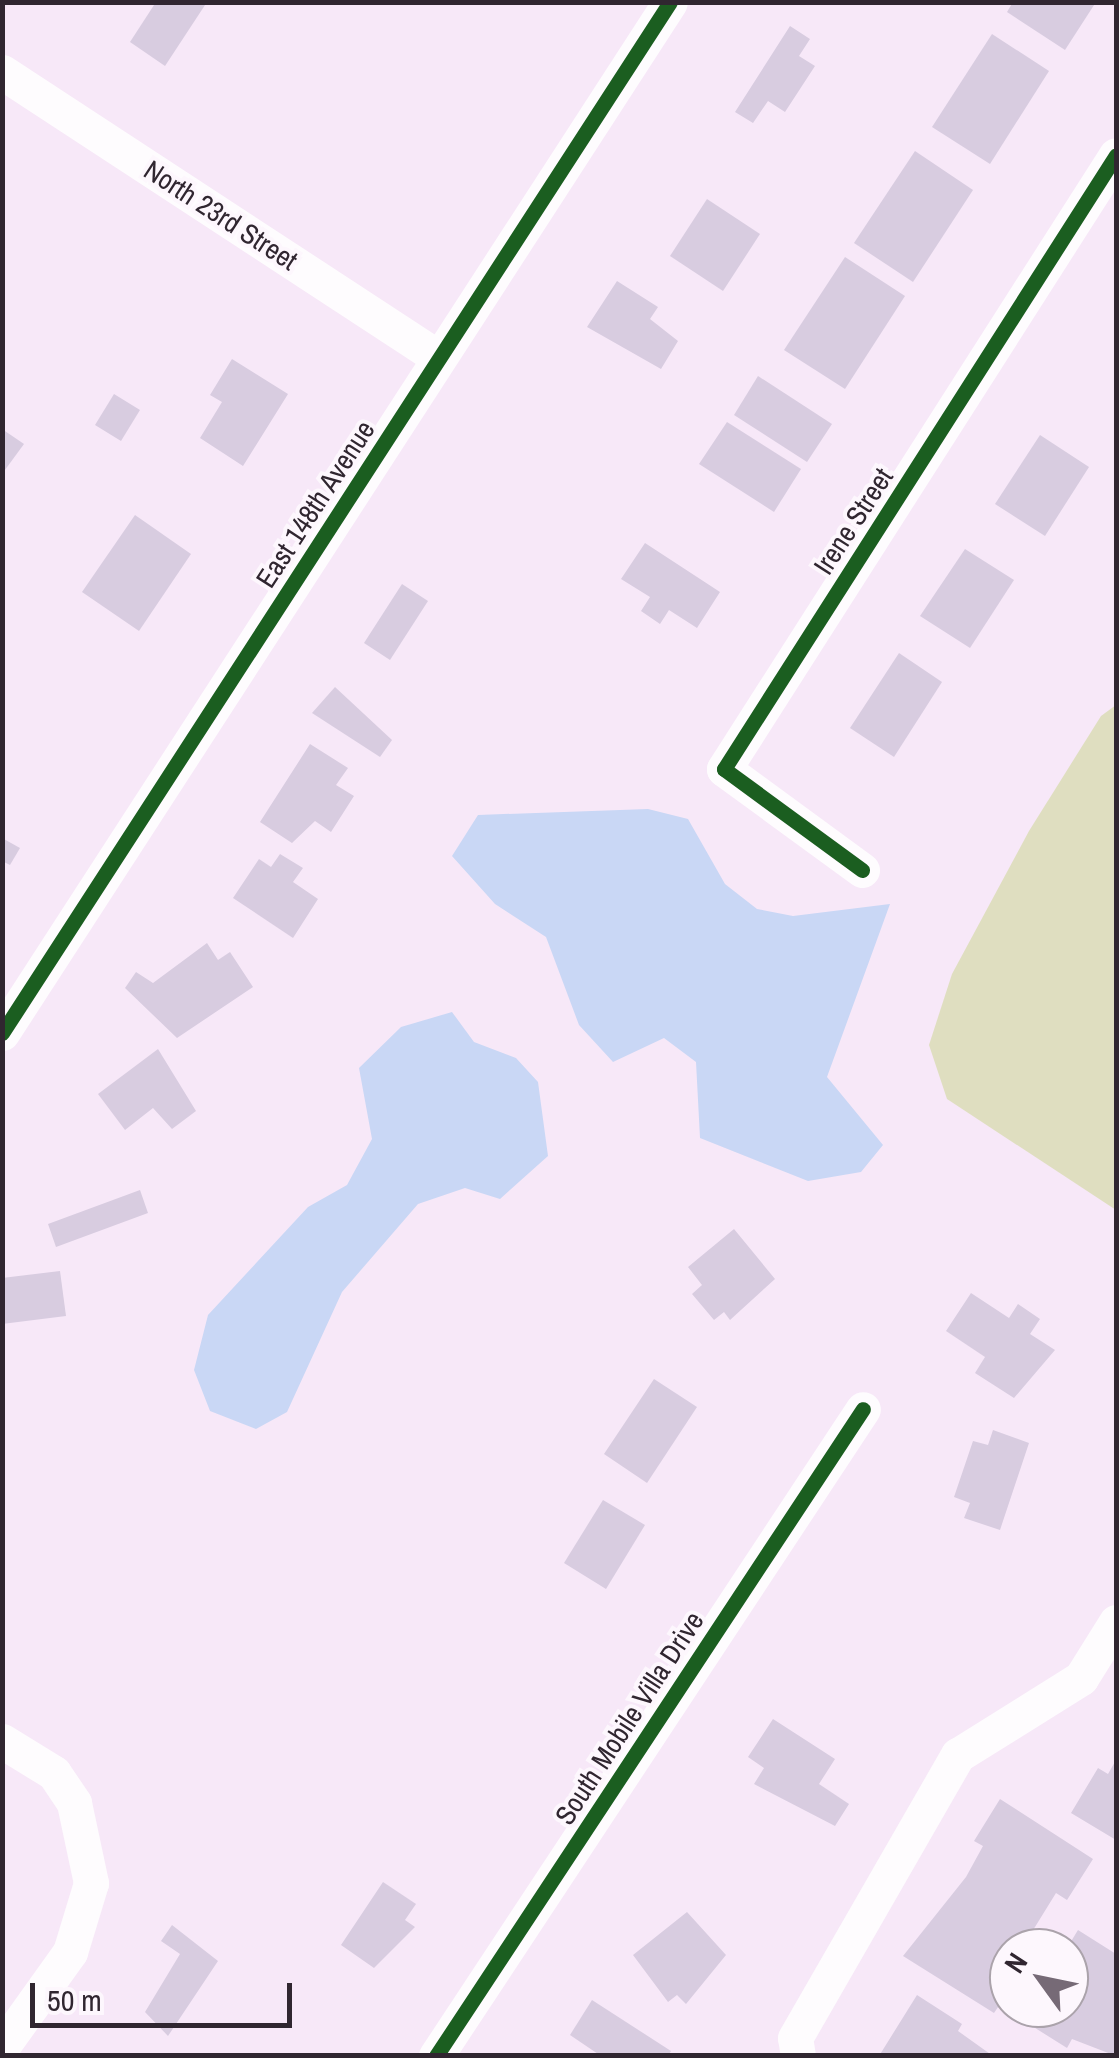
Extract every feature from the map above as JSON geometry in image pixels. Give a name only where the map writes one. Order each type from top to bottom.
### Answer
[{"type":"street","name":"East 148th Avenue","points":[[2,1033],[670,2]]},
{"type":"street","name":"North 23rd Street","points":[[2,72],[438,358]]},
{"type":"street","name":"Irene Street","points":[[862,870],[724,769],[1116,156]]},
{"type":"street","name":"South Mobile Villa Drive","points":[[436,2056],[864,1409]]},
{"type":"street","points":[[798,2056],[796,2038],[958,1755],[1081,1678],[1116,1622]]},
{"type":"street","points":[[2,1741],[54,1773],[74,1803],[92,1882],[70,1952],[2,2047]]},
{"type":"green space","points":[[1116,705],[1116,1210],[947,1099],[929,1045],[952,974],[1029,831],[1101,716]]},
{"type":"water","points":[[648,809],[688,819],[725,884],[757,909],[793,916],[890,904],[827,1077],[883,1145],[861,1172],[808,1181],[700,1138],[696,1062],[664,1038],[613,1062],[579,1025],[546,937],[495,904],[452,856],[478,815]]},
{"type":"water","points":[[452,1012],[474,1042],[516,1058],[538,1082],[548,1156],[500,1199],[465,1188],[418,1204],[342,1292],[287,1412],[256,1429],[210,1411],[194,1370],[208,1315],[308,1207],[347,1185],[372,1139],[359,1068],[401,1027]]},
{"type":"building","points":[[156,2],[207,2],[165,66],[130,42]]},
{"type":"building","points":[[1013,2],[1096,2],[1065,50],[1007,12]]},
{"type":"building","points":[[790,26],[810,39],[799,56],[815,66],[785,112],[768,101],[753,123],[735,112]]},
{"type":"building","points":[[992,34],[1049,71],[990,164],[932,127]]},
{"type":"building","points":[[915,151],[973,190],[913,282],[854,243]]},
{"type":"building","points":[[707,199],[760,234],[723,291],[670,256]]},
{"type":"building","points":[[845,257],[905,296],[845,389],[784,350]]},
{"type":"building","points":[[617,281],[658,307],[650,319],[678,341],[661,369],[587,327]]},
{"type":"building","points":[[232,359],[288,394],[243,466],[200,438],[222,402],[210,395]]},
{"type":"building","points":[[758,376],[832,424],[807,462],[734,415]]},
{"type":"building","points":[[114,394],[140,410],[121,441],[95,425]]},
{"type":"building","points":[[727,422],[801,469],[774,512],[699,464]]},
{"type":"building","points":[[2,429],[24,444],[2,474]]},
{"type":"building","points":[[1040,435],[1089,467],[1045,536],[995,504]]},
{"type":"building","points":[[135,515],[191,554],[139,631],[82,592]]},
{"type":"building","points":[[645,543],[720,592],[697,628],[669,610],[660,624],[641,611],[650,597],[621,579]]},
{"type":"building","points":[[965,549],[1014,580],[970,648],[920,616]]},
{"type":"building","points":[[402,584],[428,601],[390,660],[364,643]]},
{"type":"building","points":[[899,653],[942,682],[894,757],[850,728]]},
{"type":"building","points":[[335,687],[392,740],[380,757],[312,713]]},
{"type":"building","points":[[310,744],[348,768],[336,785],[354,796],[331,832],[315,821],[292,843],[260,822]]},
{"type":"building","points":[[2,838],[20,848],[10,865],[2,861]]},
{"type":"building","points":[[280,854],[303,868],[293,882],[318,899],[293,938],[233,898],[259,859],[271,867]]},
{"type":"building","points":[[207,943],[218,960],[230,952],[253,987],[177,1038],[125,988],[136,972],[153,983]]},
{"type":"building","points":[[158,1049],[196,1111],[172,1129],[153,1108],[125,1130],[98,1094]]},
{"type":"building","points":[[140,1190],[148,1213],[56,1247],[48,1224]]},
{"type":"building","points":[[734,1229],[775,1279],[730,1320],[724,1312],[714,1320],[692,1294],[702,1285],[688,1267]]},
{"type":"building","points":[[60,1271],[66,1316],[2,1324],[2,1278]]},
{"type":"building","points":[[971,1293],[1009,1318],[1018,1304],[1040,1319],[1030,1334],[1055,1350],[1014,1398],[975,1373],[985,1357],[946,1331]]},
{"type":"building","points":[[654,1379],[697,1407],[647,1483],[604,1454]]},
{"type":"building","points":[[993,1430],[1029,1443],[1000,1530],[964,1518],[970,1503],[954,1497],[973,1441],[988,1445]]},
{"type":"building","points":[[603,1500],[645,1525],[606,1589],[564,1563]]},
{"type":"building","points":[[773,1719],[835,1759],[819,1784],[849,1804],[835,1826],[754,1784],[764,1768],[748,1757]]},
{"type":"building","points":[[1116,1760],[1116,1840],[1071,1813],[1098,1768],[1108,1774]]},
{"type":"building","points":[[1000,1799],[1093,1859],[1067,1900],[1056,1893],[1034,1928],[989,1928],[989,2010],[903,1956],[966,1877],[983,1846],[974,1841]]},
{"type":"building","points":[[383,1882],[416,1904],[405,1920],[415,1927],[374,1968],[341,1945]]},
{"type":"building","points":[[687,1912],[726,1955],[686,2004],[677,1995],[668,2002],[633,1955]]},
{"type":"building","points":[[172,1925],[218,1961],[168,2036],[145,2012],[180,1954],[161,1941]]},
{"type":"building","points":[[1089,1937],[1116,1954],[1116,2056],[1072,2039],[1067,2048],[1035,2028],[1089,2028]]},
{"type":"building","points":[[917,1995],[962,2024],[958,2031],[993,2056],[879,2056]]},
{"type":"building","points":[[592,2000],[671,2051],[668,2056],[601,2056],[570,2035]]},
{"type":"cycle path","points":[[2,1033],[670,2]]},
{"type":"cycle path","points":[[862,870],[724,769],[1116,155]]},
{"type":"cycle path","points":[[436,2056],[863,1409]]}]
